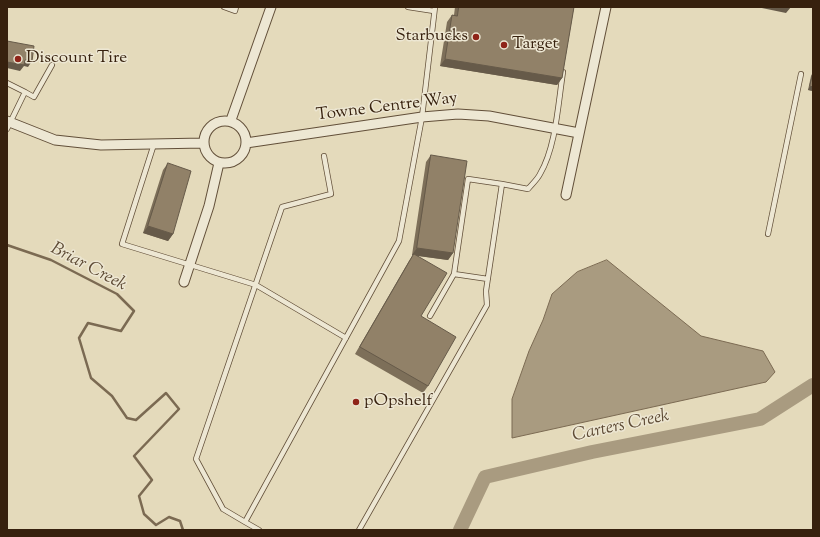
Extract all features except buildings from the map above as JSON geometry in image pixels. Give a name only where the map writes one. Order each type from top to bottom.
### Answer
[{"type":"street","points":[[231,120],[271,7]]},
{"type":"street","points":[[566,195],[606,7]]},
{"type":"street","name":"Towne Centre Way","points":[[246,143],[422,117],[458,114],[489,116],[579,133]]},
{"type":"street","points":[[231,120],[241,127],[246,143],[244,152],[237,159],[228,164],[219,163],[210,158],[203,144],[205,135],[213,124],[219,121],[231,120]]},
{"type":"street","points":[[8,124],[55,140],[101,145],[203,144]]},
{"type":"street","points":[[184,282],[209,206],[219,163]]},
{"type":"lane","points":[[224,7],[235,11],[236,7]]},
{"type":"lane","points":[[245,522],[398,241],[422,117],[434,9],[408,7]]},
{"type":"lane","points":[[7,83],[34,97],[52,65]]},
{"type":"lane","points":[[430,316],[454,274],[468,180],[528,189],[539,176],[545,164],[554,128],[564,67]]},
{"type":"lane","points":[[768,234],[801,74]]},
{"type":"lane","points":[[8,124],[25,92]]},
{"type":"lane","points":[[154,144],[122,244],[256,285],[346,338]]},
{"type":"lane","points":[[259,530],[222,509],[196,459],[282,207],[331,194],[324,156]]},
{"type":"lane","points":[[358,530],[487,304],[486,291],[502,184]]},
{"type":"lane","points":[[454,274],[488,279]]},
{"type":"shaded area","points":[[607,260],[701,336],[763,351],[775,372],[766,382],[512,438],[512,399],[529,351],[543,320],[552,294],[577,272]]},
{"type":"waterway","name":"Briar Creek","points":[[7,245],[51,260],[117,294],[134,311],[121,331],[88,323],[79,338],[91,378],[112,396],[127,418],[136,420],[166,393],[179,409],[134,456],[152,480],[139,496],[144,514],[156,525],[169,517],[180,521],[183,530]]},
{"type":"waterway","name":"Carters Creek","points":[[460,530],[485,477],[592,452],[760,419],[813,385]]},
{"type":"place","name":"Starbucks","points":[[476,37]]},
{"type":"place","name":"Target","points":[[504,45]]},
{"type":"place","name":"Discount Tire","points":[[18,59]]},
{"type":"place","name":"pOpshelf","points":[[356,402]]}]
